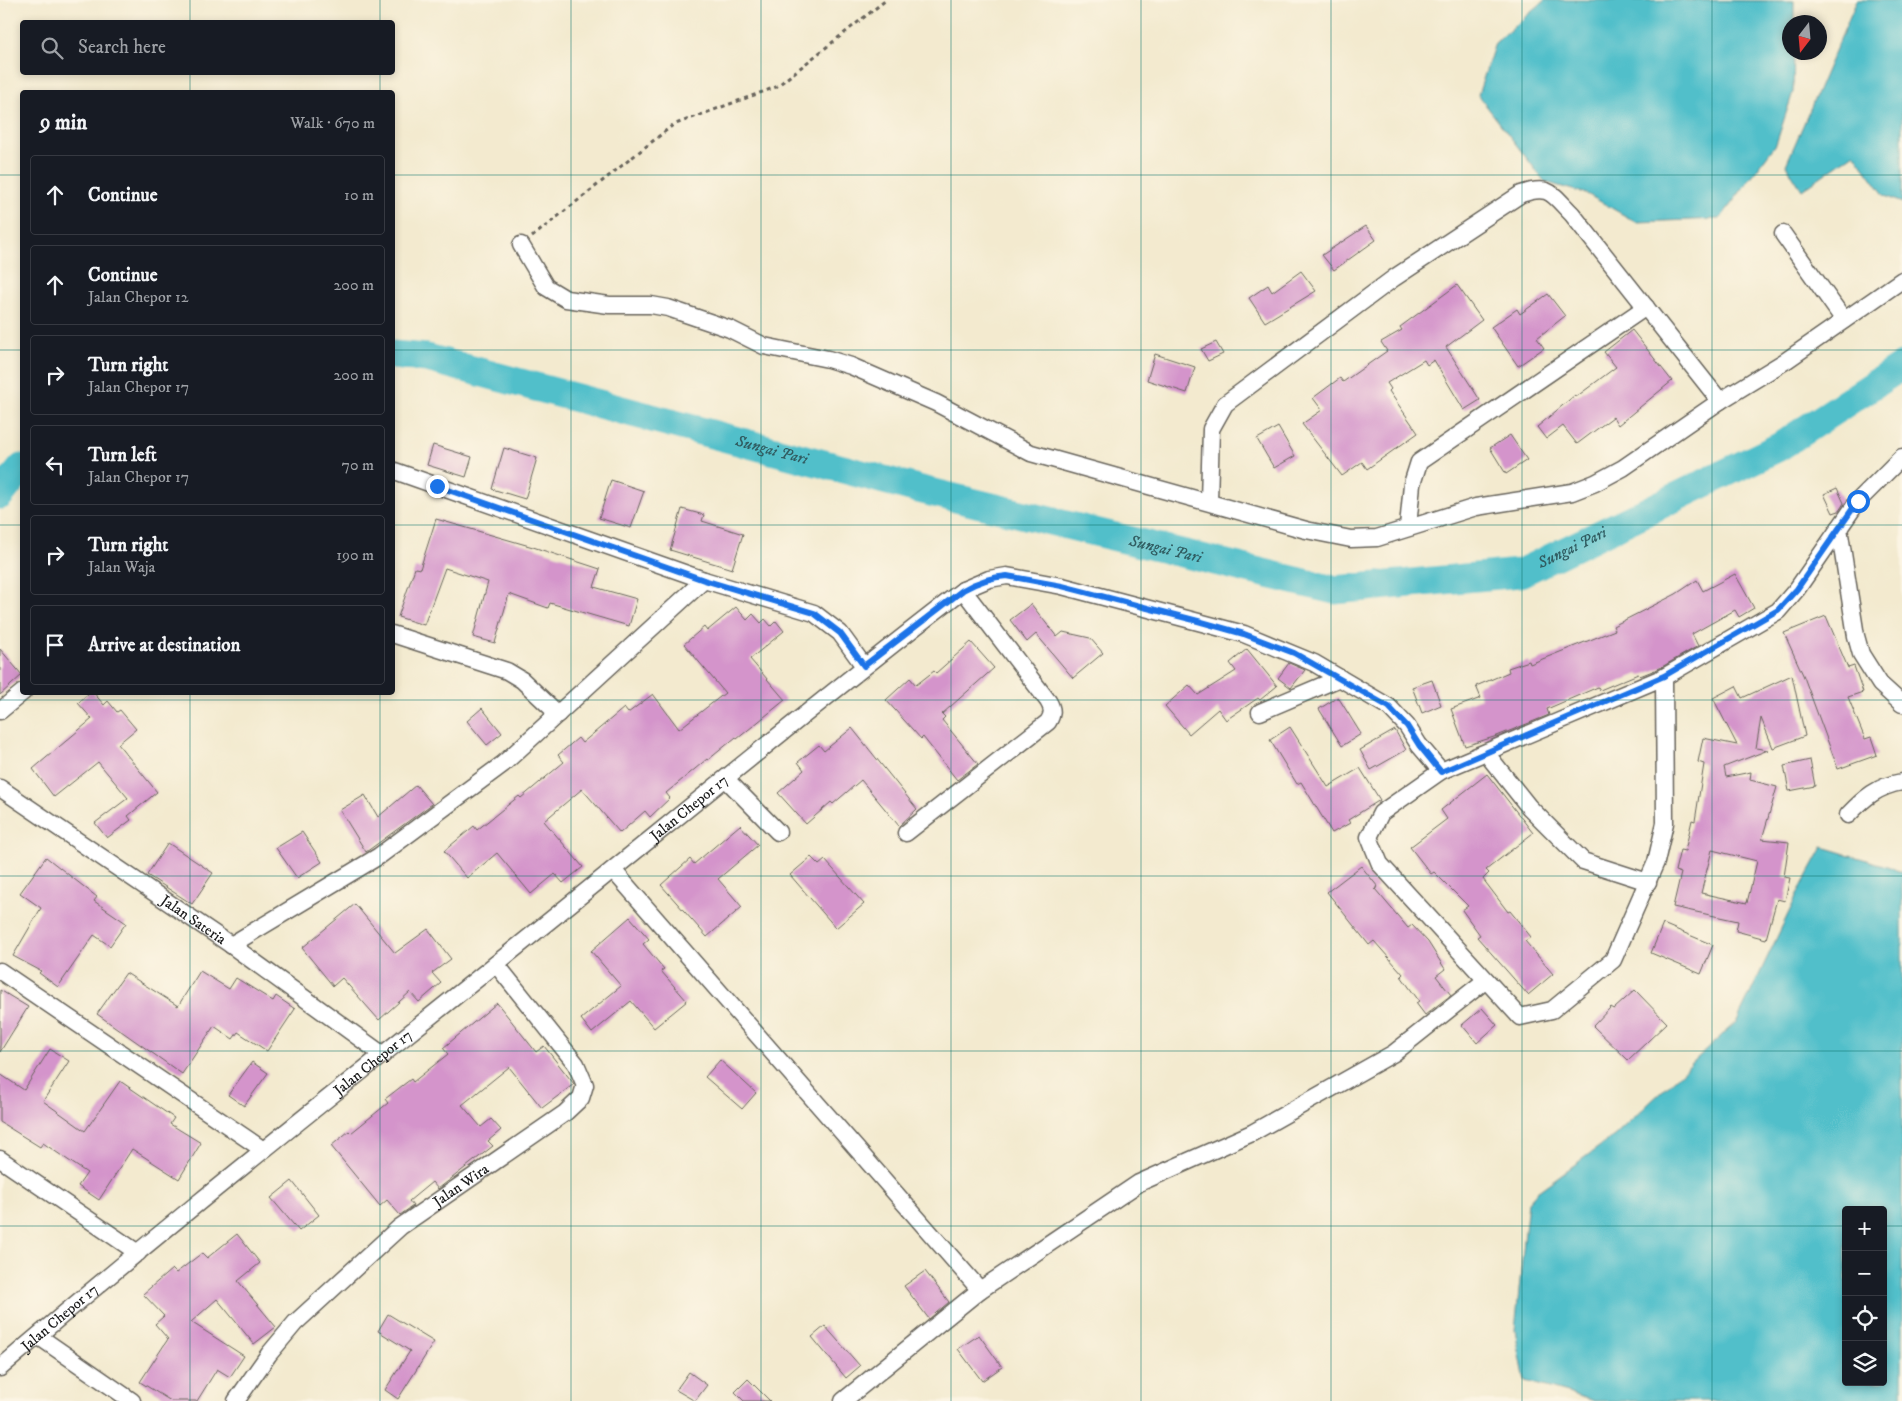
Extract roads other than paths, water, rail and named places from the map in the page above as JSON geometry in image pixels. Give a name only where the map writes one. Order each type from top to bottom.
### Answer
[{"type":"street","points":[[1209,501],[1211,429],[1225,404],[1394,278],[1521,194],[1538,188],[1550,192],[1572,214],[1720,402]]},
{"type":"street","points":[[1783,234],[1844,320]]},
{"type":"street","points":[[521,245],[546,288],[566,299],[609,305],[652,305],[668,308],[730,329],[764,346],[851,366],[936,403],[1031,453],[1209,501],[1306,530],[1351,539],[1377,538],[1476,507],[1572,492],[1595,483],[1623,468],[1720,402],[1787,360],[1902,280]]},
{"type":"street","points":[[1408,527],[1412,484],[1419,462],[1646,307]]},
{"type":"street","points":[[1664,676],[1665,823],[1656,862],[1648,882],[1614,960],[1552,1010],[1520,1017],[1380,864],[1369,837],[1381,813],[1441,772],[1664,676],[1778,610],[1797,589],[1870,487],[1902,457]]},
{"type":"street","points":[[395,471],[704,580],[814,613],[840,633],[864,666]]},
{"type":"street","points":[[1839,528],[1860,654],[1880,684],[1902,704]]},
{"type":"street","name":"Jalan Chepor 17","points":[[0,1368],[262,1149],[383,1055],[864,666],[963,590],[988,579],[1007,576],[1062,586],[1244,634],[1294,653],[1380,701],[1396,713],[1441,772]]},
{"type":"street","points":[[231,945],[379,856],[503,764],[704,580]]},
{"type":"street","points":[[906,833],[1041,728],[1048,722],[1052,712],[1048,701],[963,590]]},
{"type":"street","points":[[395,635],[507,670],[522,680],[558,714]]},
{"type":"street","points":[[1260,712],[1340,678]]},
{"type":"street","points":[[0,711],[20,694]]},
{"type":"street","points":[[1486,753],[1529,807],[1583,861],[1648,882]]},
{"type":"street","points":[[726,778],[778,832]]},
{"type":"street","points":[[1848,815],[1864,798],[1878,789],[1902,782]]},
{"type":"street","name":"Jalan Sateria","points":[[0,788],[231,945],[383,1055]]},
{"type":"street","points":[[613,870],[980,1290]]},
{"type":"street","name":"Jalan Wira","points":[[236,1401],[269,1354],[295,1323],[400,1227],[566,1112],[581,1098],[585,1085],[576,1064],[496,964]]},
{"type":"street","points":[[0,971],[262,1149]]},
{"type":"street","points":[[843,1401],[980,1290],[1139,1183],[1252,1132],[1394,1053],[1486,980]]},
{"type":"street","points":[[0,1159],[138,1253]]},
{"type":"street","points":[[38,1336],[132,1401]]},
{"type":"water","points":[[1545,0],[1794,1],[1794,15],[1782,15],[1782,60],[1794,60],[1793,92],[1776,144],[1720,219],[1636,222],[1587,194],[1545,182],[1478,95],[1495,43]]},
{"type":"water","points":[[1857,0],[1902,0],[1902,203],[1885,196],[1854,153],[1802,190],[1786,165]]},
{"type":"water","points":[[1823,847],[1890,867],[1902,873],[1902,1401],[1595,1401],[1525,1381],[1515,1330],[1528,1202],[1537,1192],[1614,1136],[1737,1021],[1800,889]]},
{"type":"waterway","name":"Sungai Pari","points":[[395,355],[427,358],[918,489],[1334,590],[1520,573],[1779,447],[1902,366]]},
{"type":"waterway","name":"Sungai Pari","points":[[0,495],[20,470]]}]
